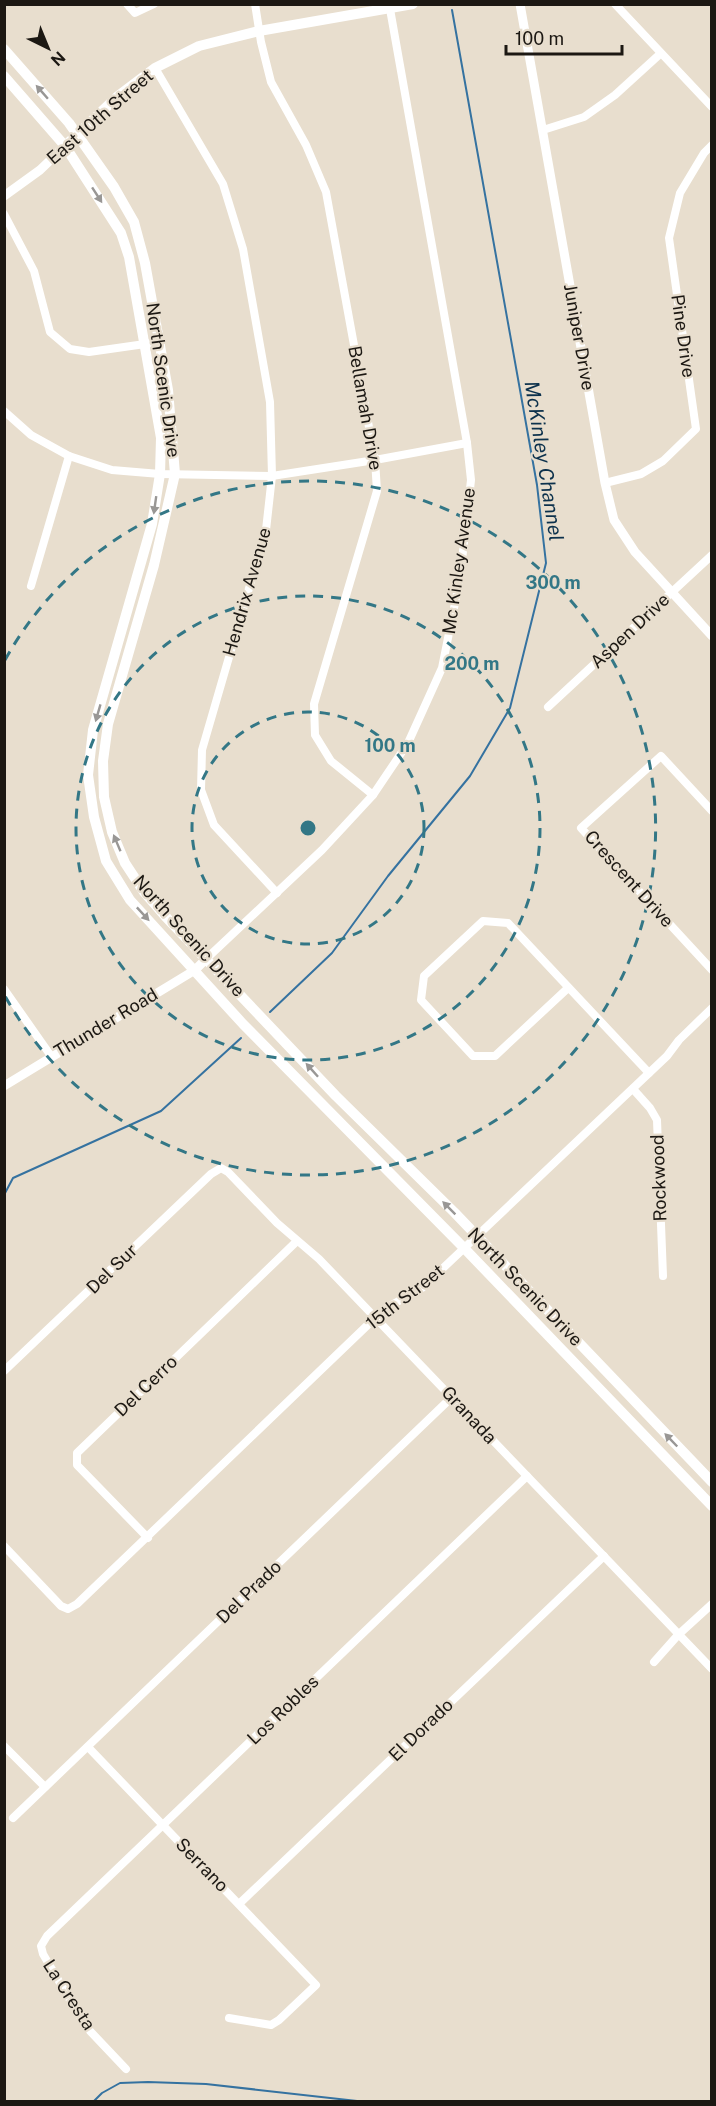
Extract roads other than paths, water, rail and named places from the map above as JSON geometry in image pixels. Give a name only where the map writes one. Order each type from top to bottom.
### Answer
[{"type":"main road","name":"East 10th Street","points":[[65,146],[118,96],[155,68],[199,46],[259,31],[414,4]]},
{"type":"main road","name":"North Scenic Drive","points":[[4,49],[78,135],[114,187],[134,222],[146,263],[171,412],[175,474],[160,544],[108,724],[103,762],[104,798],[112,832],[125,863],[144,892],[206,959],[336,1096],[477,1237],[711,1482]]},
{"type":"main road","name":"North Scenic Drive","points":[[4,76],[65,146],[121,233],[129,257],[161,438],[160,474],[152,524],[93,730],[88,775],[93,817],[106,861],[130,900],[243,1024],[464,1248],[711,1506]]},
{"type":"street","points":[[127,4],[135,13],[154,4]]},
{"type":"street","name":"Bellamah Drive","points":[[255,4],[271,81],[306,145],[326,192],[375,460],[378,491],[314,704],[315,735],[331,761],[373,795]]},
{"type":"street","name":"Juniper Drive","points":[[520,4],[604,483],[614,520],[634,552],[711,636]]},
{"type":"street","points":[[615,4],[711,106]]},
{"type":"street","name":"Mc Kinley Avenue","points":[[206,959],[322,850],[373,795],[408,743],[441,668],[460,578],[471,480],[467,443],[390,9]]},
{"type":"street","points":[[543,130],[584,117],[615,95],[660,54]]},
{"type":"street","name":"Hendrix Avenue","points":[[155,68],[224,184],[243,249],[270,402],[272,476],[266,530],[202,750],[201,790],[214,825],[277,893]]},
{"type":"street","name":"Pine Drive","points":[[604,483],[641,474],[663,461],[696,429],[669,238],[680,194],[711,145]]},
{"type":"street","name":"East 10th Street","points":[[4,196],[40,170],[65,146]]},
{"type":"street","points":[[4,213],[34,271],[50,332],[70,349],[89,352],[159,342]]},
{"type":"street","points":[[4,411],[31,435],[69,456],[112,470],[160,474],[272,476],[467,443]]},
{"type":"street","points":[[30,586],[69,456]]},
{"type":"street","name":"Aspen Drive","points":[[548,707],[711,555]]},
{"type":"street","points":[[110,673],[122,676]]},
{"type":"street","name":"Crescent Drive","points":[[711,812],[661,756],[581,828],[711,970]]},
{"type":"street","points":[[568,988],[495,1056],[473,1056],[421,1000],[424,976],[483,921],[508,923],[649,1073]]},
{"type":"street","name":"Thunder Road","points":[[4,1086],[195,970],[206,959]]},
{"type":"street","points":[[4,989],[51,1056]]},
{"type":"street","name":"15th Street","points":[[4,1546],[61,1606],[68,1609],[77,1604],[376,1317],[388,1306],[422,1288],[477,1237],[667,1056],[679,1040],[711,1008]]},
{"type":"street","name":"Rockwood","points":[[633,1089],[650,1108],[657,1120],[663,1276]]},
{"type":"street","points":[[325,1106],[336,1096]]},
{"type":"street","name":"Granada","points":[[221,1168],[228,1172],[297,1241],[319,1259],[376,1317],[711,1669]]},
{"type":"street","name":"Del Sur","points":[[4,1371],[211,1174],[221,1168]]},
{"type":"street","name":"Del Cerro","points":[[148,1538],[77,1465],[77,1453],[297,1241]]},
{"type":"street","name":"Del Prado","points":[[13,1818],[452,1397]]},
{"type":"street","name":"Los Robles","points":[[41,1946],[47,1936],[527,1476]]},
{"type":"street","name":"El Dorado","points":[[239,1904],[604,1556]]},
{"type":"street","points":[[654,1662],[678,1635],[711,1604]]},
{"type":"street","points":[[4,1746],[45,1786]]},
{"type":"street","name":"Serrano","points":[[88,1747],[316,1985],[271,2025],[265,2026],[229,2018]]},
{"type":"street","name":"La Cresta","points":[[41,1946],[43,1954],[80,2017],[126,2069]]},
{"type":"waterway","name":"McKinley Channel","points":[[270,1012],[332,953],[388,876],[470,776],[510,708],[546,563],[537,485],[452,10]]},
{"type":"waterway","name":"McKinley Channel","points":[[4,1195],[13,1178],[161,1111],[241,1038]]},
{"type":"waterway","points":[[93,2102],[102,2093],[120,2083],[148,2082],[206,2084],[366,2102]]}]
